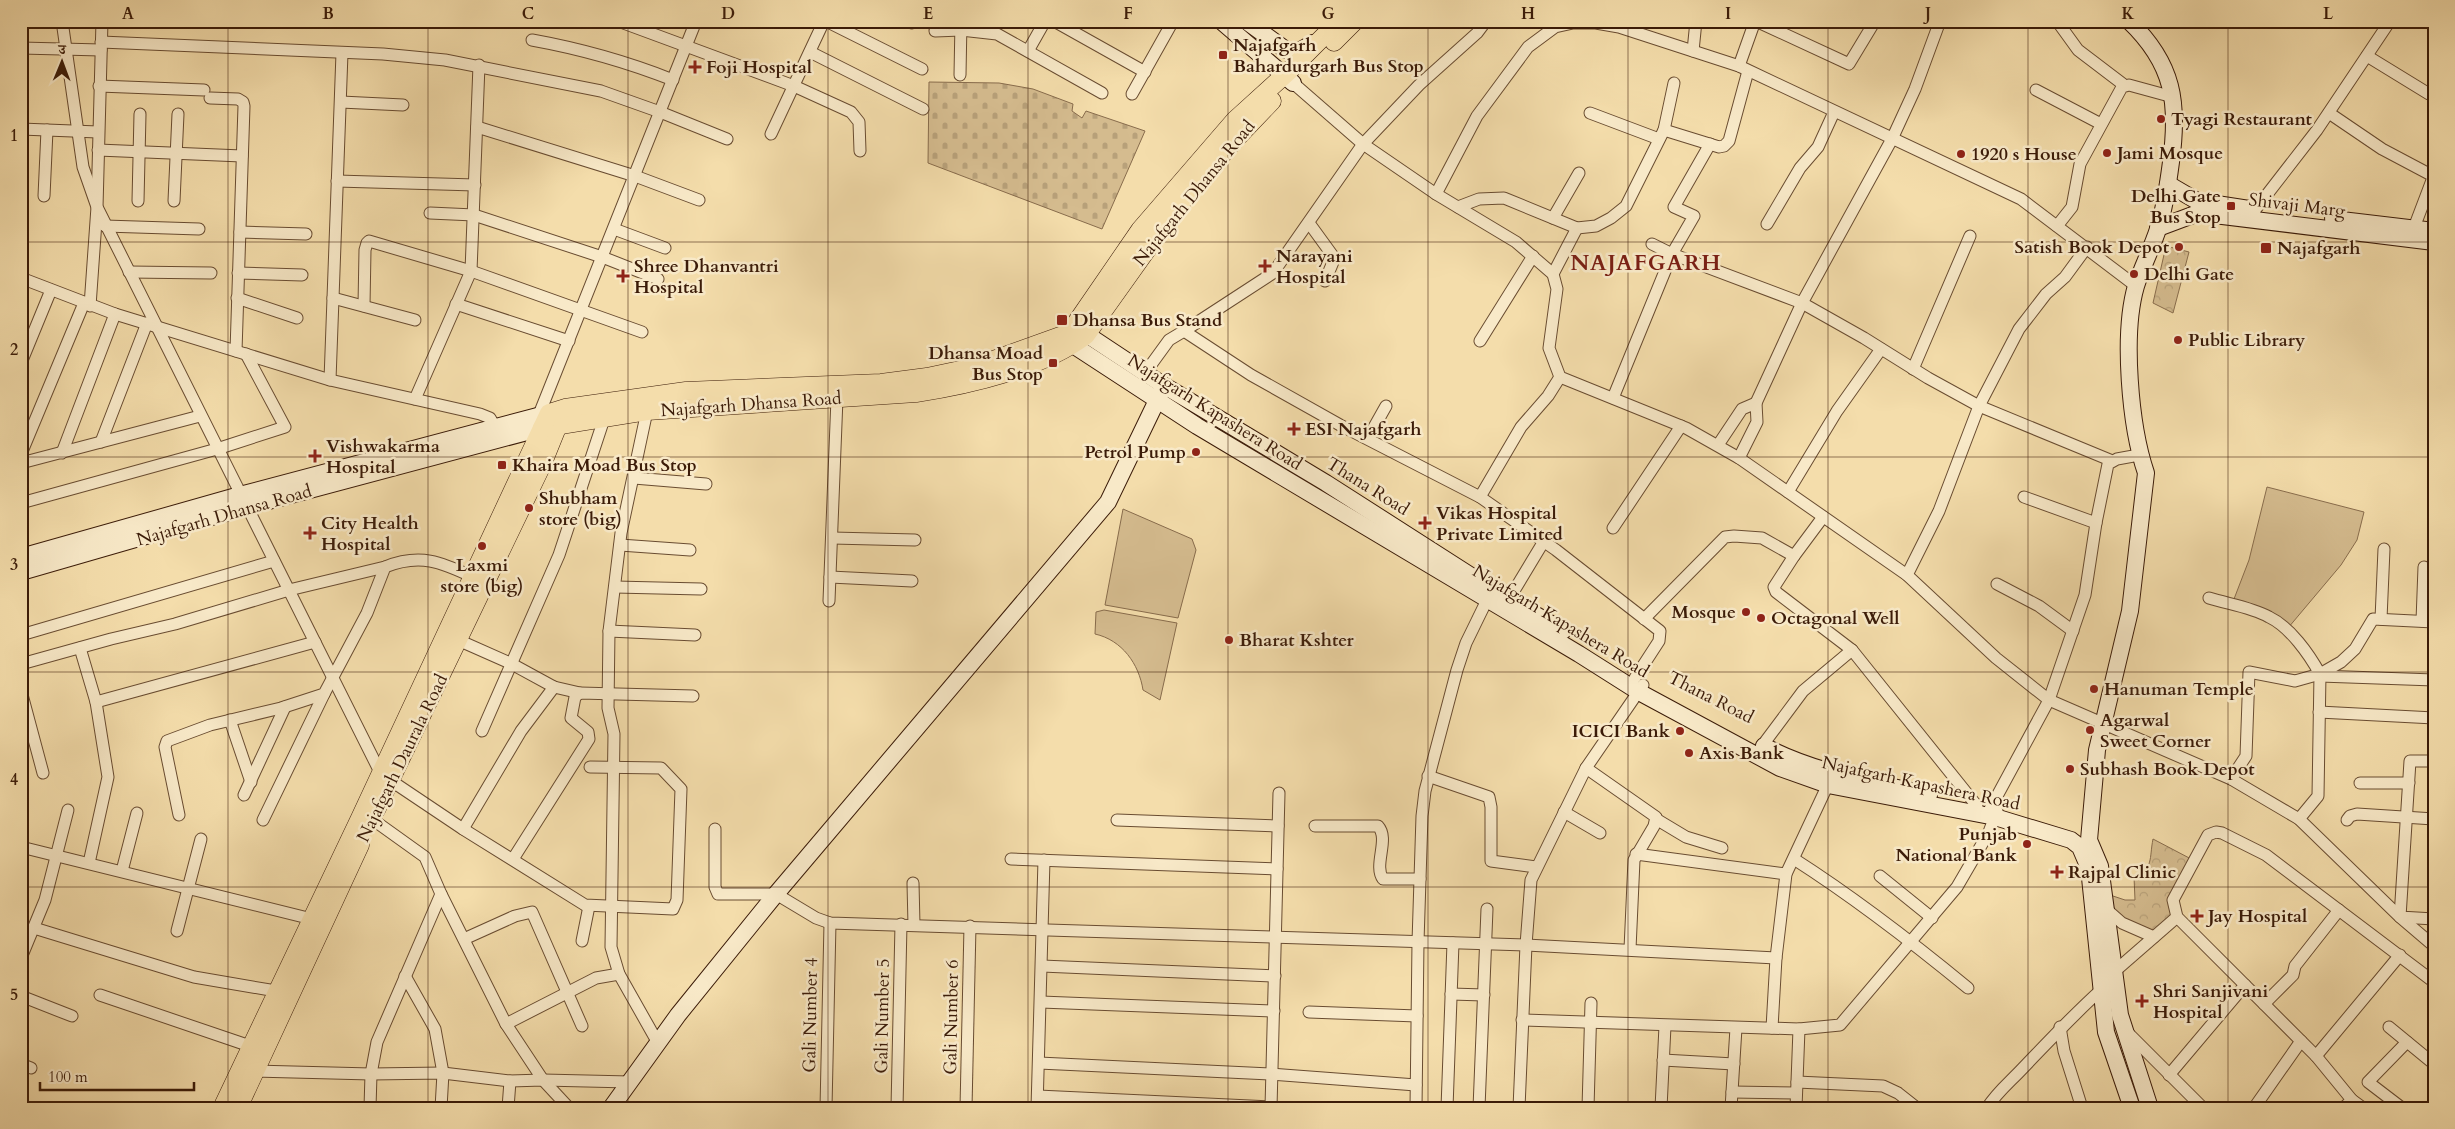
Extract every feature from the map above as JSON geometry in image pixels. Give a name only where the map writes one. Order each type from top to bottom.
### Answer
[{"type":"main road","points":[[1221,21],[1289,79]]},
{"type":"main road","points":[[1246,21],[1286,50],[1296,53],[1342,26]]},
{"type":"main road","points":[[2129,21],[2143,34],[2163,64],[2173,97],[2175,125],[2168,184],[2158,228],[2136,286],[2132,311],[2130,369],[2139,455],[2146,473],[2130,611],[2103,725],[2093,777],[2085,844],[2106,1032],[2132,1108]]},
{"type":"main road","points":[[1289,79],[1300,60],[1342,26]]},
{"type":"main road","points":[[1073,334],[1140,230],[1235,120],[1289,79],[1342,26]]},
{"type":"main road","name":"Shivaji Marg","points":[[2168,184],[2196,200],[2254,215]]},
{"type":"main road","name":"Shivaji Marg","points":[[2158,228],[2198,213],[2254,215],[2411,233],[2434,231]]},
{"type":"main road","name":"Shivaji Marg","points":[[2411,233],[2434,242]]},
{"type":"main road","name":"Thana Road","points":[[1073,334],[1145,373],[1326,483],[1509,599],[1639,685],[1831,779],[2071,829],[2085,844]]},
{"type":"main road","name":"Najafgarh Dhansa Road","points":[[21,557],[243,501],[551,418],[604,419],[647,411],[916,393],[959,387],[982,381],[1073,334]]},
{"type":"main road","name":"Najafgarh Dhansa Road","points":[[21,572],[243,501],[496,428],[686,391],[881,383],[928,377],[974,367],[1073,334]]},
{"type":"main road","name":"Najafgarh Kapashera Road","points":[[1073,334],[1156,401],[1487,600],[1579,654],[1639,685],[1780,768],[1831,779]]},
{"type":"main road","points":[[611,1108],[658,1043],[776,894],[1108,502],[1164,385]]},
{"type":"main road","name":"Najafgarh Daurala Road","points":[[238,1108],[318,921],[386,777],[473,577],[551,418]]},
{"type":"main road","name":"Najafgarh Daurala Road","points":[[222,1108],[276,992],[318,921],[372,819],[386,777],[458,640],[542,465],[551,418]]},
{"type":"main road","points":[[2085,844],[2100,866],[2120,1015],[2150,1108]]},
{"type":"street","points":[[62,21],[83,167],[97,207],[152,324],[333,679],[386,777],[463,829],[576,900],[589,906],[612,905],[668,910],[675,906],[681,789],[660,768],[614,769],[590,767]]},
{"type":"street","points":[[21,454],[87,305],[97,207],[102,21]]},
{"type":"street","points":[[618,21],[686,44],[794,86],[845,109],[856,117],[860,132],[860,151]]},
{"type":"street","points":[[551,418],[569,341],[696,21]]},
{"type":"street","points":[[771,134],[825,21],[922,69]]},
{"type":"street","points":[[1028,51],[1044,21]]},
{"type":"street","points":[[1054,21],[1145,72]]},
{"type":"street","points":[[1132,94],[1173,21]]},
{"type":"street","points":[[1145,373],[1169,340],[1273,272],[1363,144],[1419,86],[1477,33],[1486,21]]},
{"type":"street","points":[[1693,51],[1696,21]]},
{"type":"street","points":[[1590,113],[1662,134],[1724,146],[1729,141],[1756,21],[1850,64],[1875,21]]},
{"type":"street","points":[[1740,458],[1757,422],[1756,403],[1802,303],[1892,139],[1915,89],[1940,21]]},
{"type":"street","points":[[2057,21],[2078,50],[2124,85],[2173,97]]},
{"type":"street","points":[[2254,215],[2329,113],[2390,21]]},
{"type":"street","points":[[1436,194],[1477,116],[1528,47],[1555,27],[1573,23],[1611,26],[1744,69],[2021,200],[2087,247],[2136,286]]},
{"type":"street","points":[[960,75],[961,25]]},
{"type":"street","points":[[935,32],[961,25],[991,31],[1102,93]]},
{"type":"street","points":[[532,40],[583,49],[629,62],[673,80]]},
{"type":"street","points":[[21,48],[66,49],[101,46],[404,55],[479,65],[601,91],[727,139]]},
{"type":"street","points":[[810,52],[923,109]]},
{"type":"street","points":[[330,380],[342,53]]},
{"type":"street","points":[[2367,56],[2429,94]]},
{"type":"street","points":[[414,399],[471,271],[479,65]]},
{"type":"street","points":[[1289,79],[1363,144],[1436,194],[1516,242],[1552,274],[1557,289],[1549,348],[1560,377],[1681,426],[1740,458],[1907,575],[1996,658],[2049,700],[2231,779],[2299,819],[2400,917],[2434,946]]},
{"type":"street","points":[[1458,207],[1479,199],[1504,198],[1576,228],[1596,226],[1611,218],[1626,206],[1662,134],[1674,83]]},
{"type":"street","points":[[2057,226],[2072,207],[2080,164],[2124,85]]},
{"type":"street","points":[[21,503],[217,449],[285,427],[241,352],[238,273],[243,102],[238,99],[207,94],[100,86]]},
{"type":"street","points":[[2036,90],[2101,124]]},
{"type":"street","points":[[341,102],[403,105]]},
{"type":"street","points":[[1767,224],[1800,168],[1818,147],[1834,112]]},
{"type":"street","points":[[2329,113],[2382,149],[2433,177],[2411,233]]},
{"type":"street","points":[[138,201],[140,114]]},
{"type":"street","points":[[174,201],[178,114]]},
{"type":"street","points":[[477,127],[635,176],[699,200]]},
{"type":"street","points":[[21,129],[98,132]]},
{"type":"street","points":[[44,196],[47,130]]},
{"type":"street","points":[[1613,398],[1672,254],[1694,216],[1674,207],[1710,144]]},
{"type":"street","points":[[98,150],[242,156]]},
{"type":"street","points":[[1553,218],[1579,173]]},
{"type":"street","points":[[338,181],[475,186]]},
{"type":"street","points":[[430,213],[474,215],[602,257],[658,279]]},
{"type":"street","points":[[1309,223],[1333,256],[1333,262],[1325,281]]},
{"type":"street","points":[[106,226],[199,229]]},
{"type":"street","points":[[1552,274],[1576,228]]},
{"type":"street","points":[[614,229],[665,248]]},
{"type":"street","points":[[240,232],[306,234]]},
{"type":"street","points":[[1913,369],[1970,236]]},
{"type":"street","points":[[364,306],[366,245],[369,241],[471,271],[582,309],[642,332]]},
{"type":"street","points":[[1652,244],[1672,254],[1802,303],[1979,406],[2110,460],[2139,455]]},
{"type":"street","points":[[1907,575],[1940,511],[1979,406],[2019,329],[2046,294],[2069,272],[2087,247]]},
{"type":"street","points":[[1480,341],[1532,256]]},
{"type":"street","points":[[129,272],[211,273]]},
{"type":"street","points":[[238,273],[302,274]]},
{"type":"street","points":[[21,278],[87,305],[330,380],[480,414],[490,418],[496,428]]},
{"type":"street","points":[[21,363],[51,290]]},
{"type":"street","points":[[238,298],[297,318]]},
{"type":"street","points":[[333,298],[415,320]]},
{"type":"street","points":[[456,304],[569,341]]},
{"type":"street","points":[[62,452],[115,314]]},
{"type":"street","points":[[101,442],[152,324]]},
{"type":"street","points":[[1184,331],[1251,375],[1340,425],[1480,497],[1544,541],[1660,631],[1661,635],[1639,685],[1586,768],[1536,867],[1530,885],[1519,1108]]},
{"type":"street","points":[[1788,492],[1837,412],[1881,349]]},
{"type":"street","points":[[1480,497],[1521,428],[1548,396],[1560,377]]},
{"type":"street","points":[[829,601],[837,398]]},
{"type":"street","points":[[1718,445],[1742,409],[1756,403]]},
{"type":"street","points":[[1368,438],[1386,406]]},
{"type":"street","points":[[647,411],[620,545],[609,631],[608,708],[614,734],[611,947],[618,974],[658,1043]]},
{"type":"street","points":[[21,463],[200,416]]},
{"type":"street","points":[[482,731],[510,663],[559,555],[604,419]]},
{"type":"street","points":[[1613,528],[1681,426]]},
{"type":"street","points":[[1522,1020],[1799,1029],[1840,1025],[1910,941],[1932,918],[1970,868],[1990,832],[1990,811],[2049,700],[2073,631],[2088,582],[2096,523],[2110,460]]},
{"type":"street","points":[[634,478],[706,484]]},
{"type":"street","points":[[2024,497],[2096,523]]},
{"type":"street","points":[[1824,517],[1776,581],[1774,587],[1776,592],[1852,650],[1990,811]]},
{"type":"street","points":[[1644,620],[1725,537],[1762,538],[1794,556]]},
{"type":"street","points":[[832,538],[915,540]]},
{"type":"street","points":[[1509,599],[1544,541]]},
{"type":"street","points":[[620,545],[690,550]]},
{"type":"street","points":[[2381,619],[2384,549]]},
{"type":"street","points":[[21,664],[175,624],[289,590],[413,560],[427,559],[440,562],[473,577]]},
{"type":"street","points":[[21,635],[274,561]]},
{"type":"street","points":[[2422,621],[2424,566]]},
{"type":"street","points":[[263,820],[324,694],[367,613],[385,568]]},
{"type":"street","points":[[830,578],[912,581]]},
{"type":"street","points":[[1997,584],[2039,606],[2073,631]]},
{"type":"street","points":[[615,587],[701,589]]},
{"type":"street","points":[[2210,598],[2268,616],[2280,624],[2312,659],[2320,675],[2318,796],[2299,819]]},
{"type":"street","points":[[1416,1108],[1422,816],[1428,776],[1457,670],[1466,643],[1487,600]]},
{"type":"street","points":[[2320,675],[2341,662],[2355,649],[2373,619],[2434,622]]},
{"type":"street","points":[[609,631],[695,635]]},
{"type":"street","points":[[458,640],[510,663],[554,687],[580,693],[694,696]]},
{"type":"street","points":[[96,702],[315,642]]},
{"type":"street","points":[[80,648],[96,702],[108,777],[89,863]]},
{"type":"street","points":[[1762,746],[1803,691],[1852,650]]},
{"type":"street","points":[[2231,779],[2246,756],[2250,672],[2295,681],[2320,675],[2434,680]]},
{"type":"street","points":[[463,829],[522,731],[554,687]]},
{"type":"street","points":[[21,691],[43,773]]},
{"type":"street","points":[[513,859],[589,738],[588,732],[571,718],[575,697],[580,693]]},
{"type":"street","points":[[179,815],[165,746],[167,741],[230,720],[285,707],[324,694]]},
{"type":"street","points":[[244,795],[285,707]]},
{"type":"street","points":[[2319,712],[2434,718]]},
{"type":"street","points":[[230,720],[251,782]]},
{"type":"street","points":[[2400,917],[2408,817],[2410,761],[2434,762]]},
{"type":"street","points":[[1586,768],[1650,811],[1656,819],[1686,837],[1722,848]]},
{"type":"street","points":[[1428,776],[1488,797],[1491,807],[1491,861],[1536,867]]},
{"type":"street","points":[[1772,1028],[1776,958],[1786,874],[1831,779]]},
{"type":"street","points":[[2360,783],[2409,783]]},
{"type":"street","points":[[1044,860],[1038,1102],[1271,1107],[1270,1074],[1274,1011],[1279,793]]},
{"type":"street","points":[[21,958],[29,932],[45,900],[68,810]]},
{"type":"street","points":[[1564,812],[1600,833]]},
{"type":"street","points":[[122,871],[136,813]]},
{"type":"street","points":[[2347,820],[2350,816],[2357,814],[2434,819]]},
{"type":"street","points":[[372,819],[425,857],[441,894],[506,1024],[543,1080],[569,1108]]},
{"type":"street","points":[[1630,949],[1633,866],[1636,854],[1654,826],[1656,819]]},
{"type":"street","points":[[1117,820],[1278,826]]},
{"type":"street","points":[[1315,826],[1378,826],[1382,833],[1380,871],[1383,879],[1420,879]]},
{"type":"street","points":[[715,829],[715,887],[718,894],[776,894],[816,918],[830,923],[914,924],[1526,945],[1776,958]]},
{"type":"street","points":[[2363,1108],[2352,1100],[2316,1056],[2177,917],[2173,905],[2175,896],[2208,835],[2216,832],[2266,855],[2434,982]]},
{"type":"street","points":[[176,931],[202,839]]},
{"type":"street","points":[[21,847],[318,921]]},
{"type":"street","points":[[1636,854],[1786,874]]},
{"type":"street","points":[[1011,859],[1277,869]]},
{"type":"street","points":[[1794,860],[1842,890],[1968,988]]},
{"type":"street","points":[[1880,876],[1932,918]]},
{"type":"street","points":[[913,883],[914,924]]},
{"type":"street","points":[[370,1108],[371,1074],[376,1042],[441,894]]},
{"type":"street","points":[[582,941],[589,906]]},
{"type":"street","points":[[2105,908],[2122,923],[2154,937]]},
{"type":"street","points":[[1480,1108],[1487,909]]},
{"type":"street","points":[[2264,1004],[2293,975],[2295,966],[2339,910]]},
{"type":"street","points":[[464,939],[515,916],[532,912],[582,1026]]},
{"type":"street","points":[[2115,971],[2177,917]]},
{"type":"street","points":[[2400,917],[2434,919]]},
{"type":"street","name":"Gali Number 4","points":[[826,1108],[830,923]]},
{"type":"street","name":"Gali Number 5","points":[[897,1108],[901,924]]},
{"type":"street","name":"Gali Number 6","points":[[966,1108],[970,926]]},
{"type":"street","points":[[29,932],[194,977],[276,992]]},
{"type":"street","points":[[1447,1108],[1453,943]]},
{"type":"street","points":[[2316,1056],[2400,955]]},
{"type":"street","points":[[1042,966],[1275,976]]},
{"type":"street","points":[[506,1024],[596,978],[618,974]]},
{"type":"street","points":[[405,976],[435,1029],[443,1073],[441,1108]]},
{"type":"street","points":[[2169,1075],[2245,985]]},
{"type":"street","points":[[1987,1108],[1997,1092],[2021,1070],[2060,1027],[2102,989]]},
{"type":"street","points":[[1451,994],[1484,995]]},
{"type":"street","points":[[100,995],[250,1046]]},
{"type":"street","points":[[21,996],[72,1016]]},
{"type":"street","points":[[1041,1002],[1274,1011]]},
{"type":"street","points":[[1588,1108],[1591,1003]]},
{"type":"street","points":[[1309,1012],[1417,1016]]},
{"type":"street","points":[[1661,1108],[1665,1026]]},
{"type":"street","points":[[2060,1027],[2064,1051],[2082,1108]]},
{"type":"street","points":[[2389,1027],[2434,1064]]},
{"type":"street","points":[[1731,1108],[1736,1028]]},
{"type":"street","points":[[1796,1108],[1799,1029]]},
{"type":"street","points":[[2124,1030],[2203,1108]]},
{"type":"street","points":[[2254,1108],[2301,1042]]},
{"type":"street","points":[[2402,1108],[2368,1082],[2407,1042]]},
{"type":"street","points":[[1663,1060],[1734,1064]]},
{"type":"street","points":[[1039,1063],[1270,1074],[1416,1085]]},
{"type":"street","points":[[254,1071],[371,1074],[443,1073],[510,1081],[630,1082]]},
{"type":"street","points":[[508,1108],[510,1081]]},
{"type":"street","points":[[1732,1092],[1796,1087],[1883,1086],[1891,1088],[1913,1107]]},
{"type":"street","points":[[2343,1108],[2352,1100]]},
{"type":"green space","points":[[929,82],[999,83],[1033,89],[1073,104],[1072,111],[1082,118],[1086,111],[1145,131],[1102,229],[928,163]]},
{"type":"green space","points":[[2166,246],[2189,252],[2173,313],[2153,303]]},
{"type":"green space","points":[[2267,487],[2364,512],[2357,540],[2341,565],[2288,628],[2268,611],[2234,599],[2249,560]]},
{"type":"green space","points":[[1123,509],[1192,539],[1196,550],[1178,618],[1105,605]]},
{"type":"green space","points":[[1104,610],[1177,623],[1160,700],[1143,690],[1138,671],[1128,654],[1105,637],[1095,634],[1096,612]]},
{"type":"green space","points":[[2153,839],[2193,860],[2172,899],[2176,916],[2154,936],[2108,911],[2107,894],[2125,900],[2135,900],[2134,877],[2145,870],[2150,862]]},
{"type":"place","name":"Najafgarh Bahardurgarh Bus Stop","points":[[1223,55]]},
{"type":"place","name":"Foji Hospital","points":[[695,67]]},
{"type":"place","name":"Tyagi Restaurant","points":[[2161,119]]},
{"type":"place","name":"Jami Mosque","points":[[2107,153]]},
{"type":"place","name":"1920 s House","points":[[1961,154]]},
{"type":"place","name":"Delhi Gate Bus Stop","points":[[2231,206]]},
{"type":"place","name":"Satish Book Depot","points":[[2179,247]]},
{"type":"place","name":"Najafgarh","points":[[2266,248]]},
{"type":"place","name":"Narayani Hospital","points":[[1265,266]]},
{"type":"place","name":"Delhi Gate","points":[[2134,274]]},
{"type":"place","name":"Shree Dhanvantri Hospital","points":[[623,276]]},
{"type":"place","name":"Dhansa Bus Stand","points":[[1062,320]]},
{"type":"place","name":"Public Library","points":[[2178,340]]},
{"type":"place","name":"Dhansa Moad Bus Stop","points":[[1053,363]]},
{"type":"place","name":"ESI Najafgarh","points":[[1294,429]]},
{"type":"place","name":"Petrol Pump","points":[[1196,452]]},
{"type":"place","name":"Vishwakarma Hospital","points":[[315,456]]},
{"type":"place","name":"Khaira Moad Bus Stop","points":[[502,465]]},
{"type":"place","name":"Shubham store (big)","points":[[529,508]]},
{"type":"place","name":"Vikas Hospital Private Limited","points":[[1425,523]]},
{"type":"place","name":"City Health Hospital","points":[[310,533]]},
{"type":"place","name":"Laxmi store (big)","points":[[482,546]]},
{"type":"place","name":"Mosque","points":[[1746,612]]},
{"type":"place","name":"Octagonal Well","points":[[1761,618]]},
{"type":"place","name":"Bharat Kshter","points":[[1229,640]]},
{"type":"place","name":"Hanuman Temple","points":[[2094,689]]},
{"type":"place","name":"Agarwal Sweet Corner","points":[[2090,730]]},
{"type":"place","name":"ICICI Bank","points":[[1680,731]]},
{"type":"place","name":"Axis Bank","points":[[1689,753]]},
{"type":"place","name":"Subhash Book Depot","points":[[2070,769]]},
{"type":"place","name":"Punjab National Bank","points":[[2027,844]]},
{"type":"place","name":"Rajpal Clinic","points":[[2057,872]]},
{"type":"place","name":"Jay Hospital","points":[[2197,916]]},
{"type":"place","name":"Shri Sanjivani Hospital","points":[[2142,1001]]},
{"type":"district","name":"NAJAFGARH","points":[[1646,262]]}]
